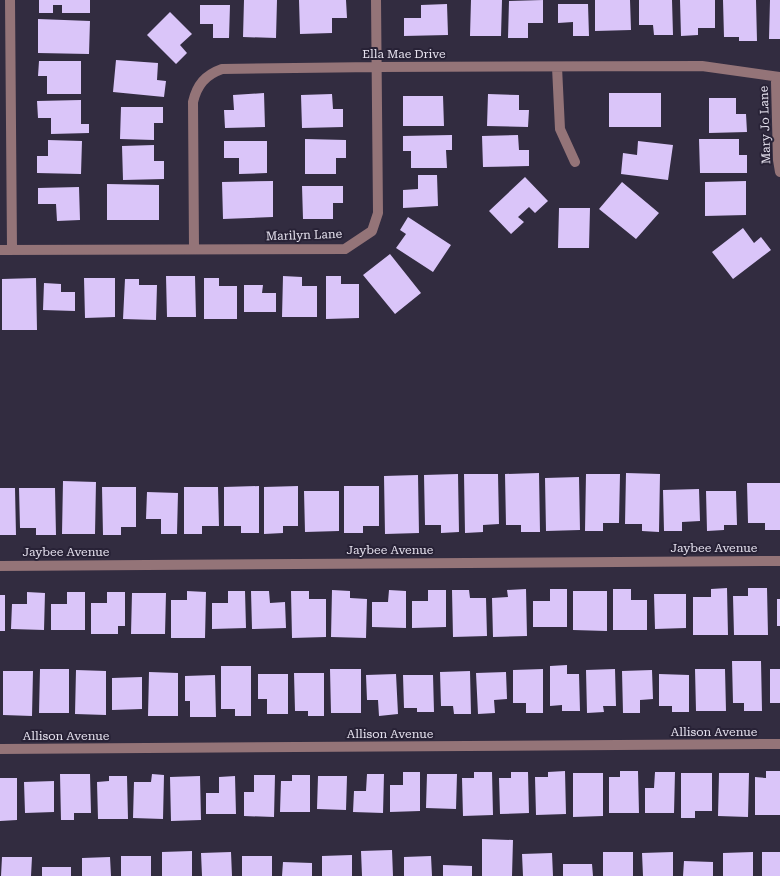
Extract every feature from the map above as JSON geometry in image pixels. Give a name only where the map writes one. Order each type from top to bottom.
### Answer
[{"type":"street","points":[[10,0],[12,249]]},
{"type":"street","name":"Marilyn Lane","points":[[0,250],[345,249],[372,231],[378,213],[376,0]]},
{"type":"street","name":"Ella Mae Drive","points":[[194,249],[193,102],[197,88],[203,80],[215,71],[222,69],[702,66],[779,77]]},
{"type":"street","points":[[557,67],[560,129],[575,162]]},
{"type":"street","name":"Mary Jo Lane","points":[[779,77],[776,82],[778,160],[780,172]]},
{"type":"street","name":"Jaybee Avenue","points":[[0,566],[780,561]]},
{"type":"street","name":"Allison Avenue","points":[[0,749],[780,744]]},
{"type":"building","points":[[39,0],[90,0],[90,13],[62,13],[62,5],[53,5],[53,13],[39,13]]},
{"type":"building","points":[[244,0],[277,0],[276,38],[243,37]]},
{"type":"building","points":[[299,0],[346,0],[347,18],[332,18],[332,33],[300,34]]},
{"type":"building","points":[[471,0],[502,0],[501,36],[470,36]]},
{"type":"building","points":[[543,0],[543,23],[528,23],[528,38],[508,38],[509,1]]},
{"type":"building","points":[[595,0],[630,0],[631,30],[595,31]]},
{"type":"building","points":[[639,0],[672,0],[673,35],[654,35],[653,25],[639,25]]},
{"type":"building","points":[[680,0],[715,0],[715,28],[698,28],[698,35],[681,36]]},
{"type":"building","points":[[723,0],[756,0],[757,41],[739,41],[739,37],[724,37]]},
{"type":"building","points":[[770,0],[780,0],[780,39],[769,39]]},
{"type":"building","points":[[447,4],[448,35],[404,36],[404,18],[421,18],[421,5]]},
{"type":"building","points":[[558,4],[588,4],[589,36],[573,36],[573,22],[558,23]]},
{"type":"building","points":[[200,5],[230,5],[229,38],[213,38],[213,24],[200,24]]},
{"type":"building","points":[[170,12],[192,34],[180,45],[187,53],[176,64],[147,35]]},
{"type":"building","points":[[38,19],[90,21],[89,54],[38,53]]},
{"type":"building","points":[[116,60],[158,63],[157,80],[166,81],[164,97],[113,92]]},
{"type":"building","points":[[39,61],[81,61],[81,94],[47,94],[47,76],[38,76]]},
{"type":"building","points":[[264,93],[265,127],[225,128],[224,110],[234,110],[233,95]]},
{"type":"building","points":[[609,93],[661,93],[661,127],[609,127]]},
{"type":"building","points":[[332,94],[333,109],[343,109],[343,127],[302,128],[301,95]]},
{"type":"building","points":[[488,94],[519,95],[519,110],[529,110],[528,127],[487,126]]},
{"type":"building","points":[[403,96],[443,96],[444,126],[403,126]]},
{"type":"building","points":[[709,98],[736,98],[736,114],[746,114],[747,132],[709,133]]},
{"type":"building","points":[[81,100],[81,124],[89,124],[89,133],[51,134],[51,118],[38,118],[37,101]]},
{"type":"building","points":[[121,107],[163,107],[163,123],[154,123],[154,140],[120,139]]},
{"type":"building","points":[[452,135],[452,150],[446,150],[447,168],[411,168],[411,151],[403,151],[403,136]]},
{"type":"building","points":[[518,135],[519,150],[529,150],[529,166],[483,167],[482,136]]},
{"type":"building","points":[[305,139],[346,140],[346,158],[336,158],[336,174],[305,174]]},
{"type":"building","points":[[699,139],[739,139],[739,155],[747,155],[747,173],[700,173]]},
{"type":"building","points":[[48,140],[82,141],[81,174],[37,173],[37,156],[48,156]]},
{"type":"building","points":[[224,141],[267,141],[267,173],[239,174],[239,158],[224,158]]},
{"type":"building","points":[[638,141],[673,145],[668,180],[621,174],[623,153],[637,155]]},
{"type":"building","points":[[154,145],[154,161],[164,161],[164,179],[123,180],[122,146]]},
{"type":"building","points":[[418,175],[437,175],[438,206],[403,208],[403,190],[418,189]]},
{"type":"building","points":[[525,177],[548,201],[535,213],[529,207],[518,217],[524,222],[511,234],[489,211]]},
{"type":"building","points":[[273,181],[273,217],[223,219],[222,182]]},
{"type":"building","points":[[746,181],[746,215],[705,216],[705,182]]},
{"type":"building","points":[[622,182],[659,213],[636,239],[599,209]]},
{"type":"building","points":[[107,184],[159,185],[159,220],[107,220]]},
{"type":"building","points":[[302,186],[343,186],[343,203],[333,203],[333,219],[303,219]]},
{"type":"building","points":[[79,187],[80,220],[57,221],[56,204],[38,204],[38,188]]},
{"type":"building","points":[[559,208],[590,208],[589,248],[558,248]]},
{"type":"building","points":[[408,217],[451,245],[433,272],[396,248],[406,234],[400,230]]},
{"type":"building","points":[[743,228],[754,243],[761,237],[771,250],[733,279],[712,252]]},
{"type":"building","points":[[390,254],[421,293],[395,314],[363,275]]},
{"type":"building","points":[[166,276],[195,276],[196,317],[167,317]]},
{"type":"building","points":[[283,276],[302,277],[302,286],[317,286],[317,317],[282,317]]},
{"type":"building","points":[[326,276],[341,276],[341,284],[359,284],[359,318],[326,319]]},
{"type":"building","points":[[36,278],[37,330],[2,330],[2,279]]},
{"type":"building","points":[[84,278],[115,278],[115,317],[85,318]]},
{"type":"building","points":[[204,278],[219,278],[219,286],[237,286],[237,319],[204,319]]},
{"type":"building","points":[[125,279],[139,279],[139,285],[157,285],[156,320],[123,319]]},
{"type":"building","points":[[44,283],[61,284],[61,292],[75,292],[75,311],[43,310]]},
{"type":"building","points":[[244,285],[263,285],[262,293],[276,293],[276,312],[244,312]]},
{"type":"building","points":[[539,473],[540,532],[521,532],[521,525],[506,525],[505,474]]},
{"type":"building","points":[[626,473],[660,474],[659,532],[642,531],[642,524],[625,524]]},
{"type":"building","points":[[458,474],[459,532],[441,533],[441,525],[425,525],[424,475]]},
{"type":"building","points":[[464,474],[498,474],[499,524],[483,525],[483,532],[465,533]]},
{"type":"building","points":[[586,474],[620,474],[619,523],[603,523],[603,531],[585,531]]},
{"type":"building","points":[[418,475],[419,533],[385,534],[384,476]]},
{"type":"building","points":[[579,477],[580,530],[546,531],[545,478]]},
{"type":"building","points":[[63,481],[96,482],[95,534],[62,534]]},
{"type":"building","points":[[747,483],[780,483],[780,530],[765,530],[765,523],[748,523]]},
{"type":"building","points":[[259,486],[259,533],[241,533],[241,526],[224,526],[224,487]]},
{"type":"building","points":[[298,486],[298,526],[283,526],[283,533],[264,534],[264,487]]},
{"type":"building","points":[[344,486],[379,486],[379,526],[363,526],[363,533],[344,533]]},
{"type":"building","points":[[102,487],[136,487],[136,527],[121,527],[121,535],[103,535]]},
{"type":"building","points":[[184,487],[218,487],[219,526],[202,526],[202,534],[184,534]]},
{"type":"building","points":[[0,488],[15,488],[16,535],[0,535]]},
{"type":"building","points":[[19,488],[55,488],[56,535],[36,535],[36,528],[20,528]]},
{"type":"building","points":[[699,489],[700,521],[682,522],[682,531],[664,531],[663,490]]},
{"type":"building","points":[[304,491],[339,491],[339,531],[305,532]]},
{"type":"building","points":[[706,491],[736,491],[737,525],[724,525],[724,530],[707,531]]},
{"type":"building","points":[[147,492],[178,493],[177,534],[161,534],[161,519],[146,519]]},
{"type":"building","points":[[727,588],[728,635],[693,635],[693,597],[711,597],[711,589]]},
{"type":"building","points":[[748,588],[767,588],[768,635],[734,635],[733,596],[748,596]]},
{"type":"building","points":[[526,589],[527,636],[493,637],[492,598],[508,597],[507,590]]},
{"type":"building","points":[[550,589],[567,589],[567,627],[533,627],[533,601],[550,601]]},
{"type":"building","points":[[613,589],[631,589],[631,600],[647,600],[647,630],[613,630]]},
{"type":"building","points":[[332,590],[350,591],[350,598],[367,599],[366,638],[331,637]]},
{"type":"building","points":[[389,590],[406,591],[406,628],[372,627],[372,602],[388,602]]},
{"type":"building","points":[[428,590],[446,590],[446,627],[412,628],[412,601],[428,601]]},
{"type":"building","points":[[452,590],[469,590],[470,598],[486,598],[487,636],[453,637]]},
{"type":"building","points":[[187,591],[206,592],[205,638],[171,638],[171,600],[187,600]]},
{"type":"building","points":[[228,591],[245,591],[246,628],[212,629],[212,603],[228,603]]},
{"type":"building","points":[[251,591],[269,591],[270,603],[285,602],[286,628],[252,629]]},
{"type":"building","points":[[291,591],[309,591],[309,599],[326,599],[326,637],[292,638]]},
{"type":"building","points":[[573,591],[607,591],[607,631],[573,630]]},
{"type":"building","points":[[27,592],[45,593],[44,630],[11,629],[12,604],[27,604]]},
{"type":"building","points":[[67,592],[85,592],[85,630],[51,630],[51,604],[67,604]]},
{"type":"building","points":[[107,592],[125,592],[125,626],[118,626],[118,634],[91,634],[91,603],[107,603]]},
{"type":"building","points":[[132,593],[166,593],[165,634],[131,634]]},
{"type":"building","points":[[654,594],[686,594],[686,628],[655,629]]},
{"type":"building","points":[[0,595],[5,595],[5,631],[0,631]]},
{"type":"building","points":[[777,599],[780,599],[780,626],[777,626]]},
{"type":"building","points":[[732,661],[761,661],[762,711],[744,711],[744,703],[733,703]]},
{"type":"building","points":[[567,665],[567,674],[579,674],[580,711],[562,711],[562,705],[550,706],[550,666]]},
{"type":"building","points":[[221,666],[251,666],[251,716],[235,716],[235,709],[221,709]]},
{"type":"building","points":[[40,669],[69,669],[69,713],[39,713]]},
{"type":"building","points":[[330,669],[361,669],[361,713],[331,713]]},
{"type":"building","points":[[543,669],[543,713],[526,713],[526,703],[513,703],[513,670]]},
{"type":"building","points":[[615,669],[616,706],[603,706],[604,712],[587,713],[586,670]]},
{"type":"building","points":[[695,669],[725,669],[726,711],[696,711]]},
{"type":"building","points":[[770,669],[780,669],[780,703],[770,703]]},
{"type":"building","points":[[76,670],[106,671],[106,715],[75,714]]},
{"type":"building","points":[[652,670],[653,699],[640,700],[640,713],[623,713],[622,671]]},
{"type":"building","points":[[3,671],[33,671],[32,716],[3,715]]},
{"type":"building","points":[[470,671],[471,714],[454,714],[453,706],[441,706],[440,672]]},
{"type":"building","points":[[149,672],[178,673],[178,716],[148,716]]},
{"type":"building","points":[[506,672],[507,699],[494,700],[495,713],[478,714],[476,673]]},
{"type":"building","points":[[294,673],[324,673],[324,716],[308,716],[308,711],[295,711]]},
{"type":"building","points":[[258,674],[288,674],[288,714],[267,714],[267,699],[258,699]]},
{"type":"building","points":[[396,674],[398,714],[379,716],[378,700],[367,700],[366,675]]},
{"type":"building","points":[[659,674],[689,675],[689,712],[672,712],[672,706],[659,706]]},
{"type":"building","points":[[215,675],[216,717],[190,717],[190,701],[185,701],[185,676]]},
{"type":"building","points":[[403,675],[433,675],[434,712],[417,712],[417,708],[404,708]]},
{"type":"building","points":[[142,677],[142,709],[112,710],[112,678]]},
{"type":"building","points":[[565,771],[566,814],[536,815],[535,777],[548,777],[548,772]]},
{"type":"building","points":[[620,771],[638,771],[639,813],[609,813],[609,777],[620,777]]},
{"type":"building","points":[[766,771],[780,771],[780,815],[755,815],[755,777],[766,778]]},
{"type":"building","points":[[403,772],[420,772],[420,811],[390,812],[390,785],[403,785]]},
{"type":"building","points":[[474,772],[492,772],[493,815],[463,816],[462,778],[474,778]]},
{"type":"building","points":[[511,772],[528,772],[529,813],[500,814],[499,778],[511,778]]},
{"type":"building","points":[[655,772],[675,772],[674,813],[645,813],[645,788],[654,788]]},
{"type":"building","points":[[573,773],[603,773],[603,816],[573,817]]},
{"type":"building","points":[[681,773],[712,773],[712,811],[695,811],[695,818],[681,818]]},
{"type":"building","points":[[719,773],[749,773],[748,817],[718,816]]},
{"type":"building","points":[[60,774],[90,774],[91,813],[74,813],[74,820],[61,820]]},
{"type":"building","points":[[152,774],[164,775],[163,819],[133,818],[134,782],[151,782]]},
{"type":"building","points":[[367,774],[384,774],[383,813],[353,812],[354,791],[366,791]]},
{"type":"building","points":[[427,774],[457,774],[456,809],[426,808]]},
{"type":"building","points":[[254,775],[275,775],[274,817],[244,816],[244,792],[254,792]]},
{"type":"building","points":[[292,775],[310,775],[310,812],[280,812],[281,781],[292,781]]},
{"type":"building","points":[[109,776],[127,776],[128,819],[98,819],[97,782],[109,781]]},
{"type":"building","points":[[200,776],[201,820],[171,821],[170,777]]},
{"type":"building","points":[[235,776],[236,814],[206,814],[206,793],[219,793],[219,777]]},
{"type":"building","points":[[318,776],[347,776],[346,810],[317,809]]},
{"type":"building","points":[[0,778],[17,778],[17,820],[0,821]]},
{"type":"building","points":[[54,781],[54,812],[25,813],[24,782]]},
{"type":"building","points":[[482,839],[513,840],[512,876],[482,876]]},
{"type":"building","points":[[392,850],[393,876],[362,876],[361,851]]},
{"type":"building","points":[[192,851],[192,876],[162,876],[162,852]]},
{"type":"building","points":[[231,852],[232,876],[202,876],[201,853]]},
{"type":"building","points":[[603,852],[633,852],[633,876],[603,876]]},
{"type":"building","points":[[673,852],[673,876],[643,876],[642,853]]},
{"type":"building","points":[[753,852],[753,876],[723,876],[723,853]]},
{"type":"building","points":[[762,852],[780,852],[780,876],[762,876]]},
{"type":"building","points":[[552,853],[553,876],[523,876],[522,854]]},
{"type":"building","points":[[352,855],[352,876],[322,876],[322,856]]},
{"type":"building","points":[[121,856],[151,856],[151,876],[121,876]]},
{"type":"building","points":[[242,856],[272,856],[272,876],[242,876]]},
{"type":"building","points":[[431,856],[432,876],[404,876],[404,857]]},
{"type":"building","points":[[2,857],[32,857],[31,876],[1,876]]},
{"type":"building","points":[[110,857],[111,876],[82,876],[82,858]]},
{"type":"building","points":[[684,861],[713,862],[713,876],[683,876]]},
{"type":"building","points":[[283,862],[312,863],[312,876],[282,876]]},
{"type":"building","points":[[563,864],[592,864],[593,876],[563,876]]},
{"type":"building","points":[[443,865],[472,866],[472,876],[443,876]]},
{"type":"building","points":[[42,867],[71,867],[71,876],[42,876]]}]
